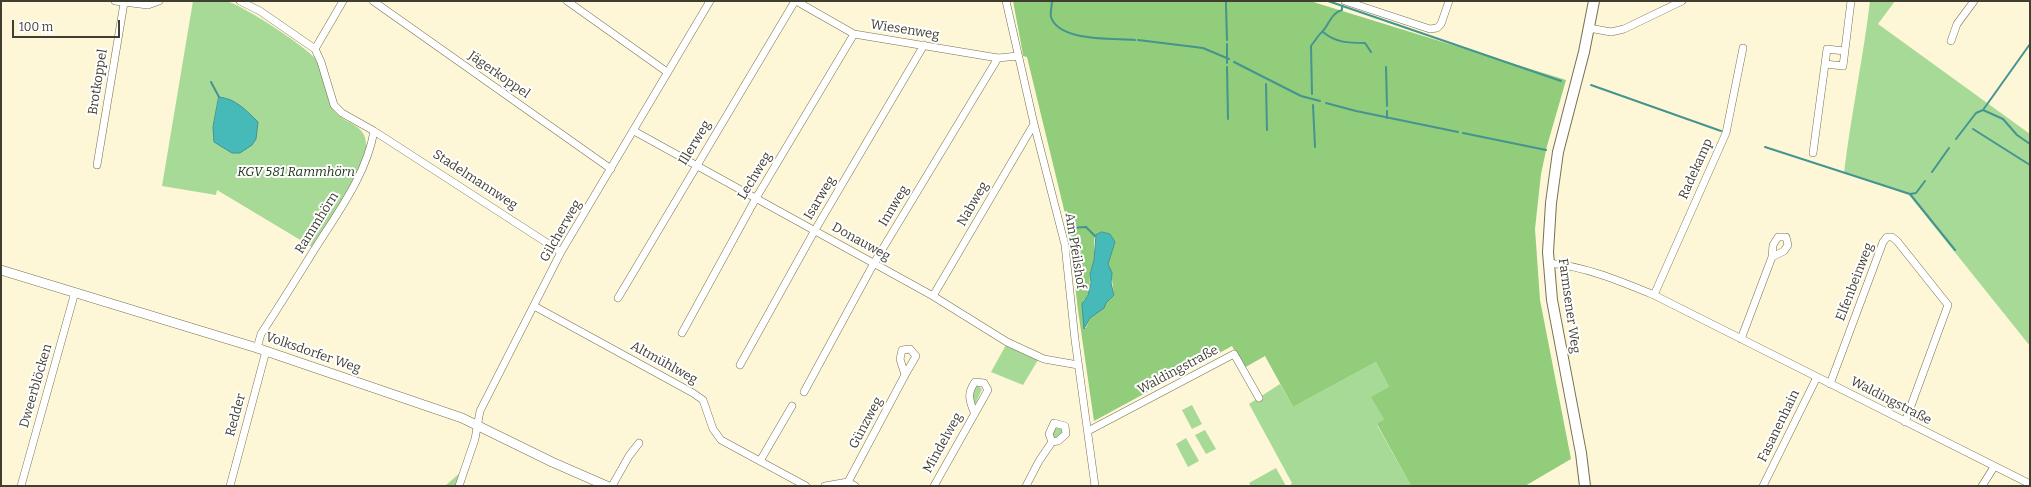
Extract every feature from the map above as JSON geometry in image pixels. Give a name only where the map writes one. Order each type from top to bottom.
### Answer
[{"type":"main road","name":"Farmsener Weg","points":[[1585,486],[1581,453],[1552,300],[1548,263],[1548,237],[1553,181],[1563,128],[1576,82],[1594,1]]},
{"type":"street","points":[[115,1],[148,5],[159,1]]},
{"type":"street","points":[[240,1],[260,11],[315,49],[321,62],[334,105],[342,114],[374,130]]},
{"type":"street","points":[[315,49],[343,1]]},
{"type":"street","name":"Jägerkoppel","points":[[373,1],[611,169]]},
{"type":"street","points":[[567,1],[667,72]]},
{"type":"street","name":"Gilcherweg","points":[[459,486],[475,440],[476,425],[480,411],[534,306],[562,252],[710,1]]},
{"type":"street","name":"Wiesenweg","points":[[795,1],[854,34],[998,58],[1018,56]]},
{"type":"street","name":"Illerweg","points":[[618,298],[795,1]]},
{"type":"street","name":"Am Pfeilshof","points":[[1006,1],[1034,124],[1065,245],[1078,364],[1095,486]]},
{"type":"street","points":[[1345,1],[1430,28],[1437,28],[1441,24],[1449,1]]},
{"type":"street","points":[[1589,28],[1611,32],[1624,29],[1682,1]]},
{"type":"street","points":[[1825,64],[1843,66],[1851,1]]},
{"type":"street","points":[[1951,42],[1957,24],[1974,1]]},
{"type":"street","name":"Brotkoppel","points":[[97,165],[124,2]]},
{"type":"street","name":"Lechweg","points":[[682,333],[756,198],[854,34]]},
{"type":"street","name":"Isarweg","points":[[740,365],[815,230],[924,45]]},
{"type":"street","name":"Radekamp","points":[[1654,295],[1726,133],[1743,48]]},
{"type":"street","points":[[1813,153],[1827,49],[1844,51]]},
{"type":"street","name":"Innweg","points":[[804,392],[874,262],[998,58]]},
{"type":"street","name":"Nabweg","points":[[933,296],[1034,124]]},
{"type":"street","name":"Stadelmannweg","points":[[374,130],[562,252]]},
{"type":"street","name":"Rammhörn","points":[[256,348],[261,334],[336,215],[364,166],[370,150],[374,130]]},
{"type":"street","name":"Donauweg","points":[[634,131],[874,262],[1013,345],[1044,359],[1078,364]]},
{"type":"street","name":"Elfenbeinweg","points":[[1830,384],[1883,242],[1887,237],[1892,237],[1897,240],[1948,305],[1905,422]]},
{"type":"street","points":[[1741,340],[1772,257]]},
{"type":"street","name":"Waldingstraße","points":[[1548,263],[1567,266],[1619,280],[1654,295],[2030,484]]},
{"type":"street","name":"Volksdorfer Weg","points":[[1,270],[266,351],[476,425],[529,452],[607,486]]},
{"type":"street","name":"Dweerblöcken","points":[[21,486],[75,292]]},
{"type":"street","name":"Altmühlweg","points":[[534,306],[703,400],[713,429],[721,440],[806,486]]},
{"type":"street","name":"Redder","points":[[230,486],[266,351]]},
{"type":"street","name":"Waldingstraße","points":[[1088,431],[1234,354],[1259,398]]},
{"type":"street","name":"Günzweg","points":[[848,482],[905,375]]},
{"type":"street","name":"Fasanenhain","points":[[1763,486],[1816,377]]},
{"type":"street","points":[[760,461],[792,406]]},
{"type":"street","name":"Mindelweg","points":[[934,486],[974,412]]},
{"type":"street","points":[[1026,486],[1038,461],[1052,442]]},
{"type":"street","points":[[612,486],[628,456],[638,443]]},
{"type":"street","points":[[1982,486],[1994,467]]},
{"type":"street","points":[[825,486],[848,482],[855,486]]},
{"type":"green space","name":"KGV 581 Rammhörn","points":[[193,1],[229,2],[237,5],[304,48],[319,63],[322,69],[328,96],[333,109],[342,118],[357,127],[364,135],[366,141],[366,149],[358,171],[312,247],[217,190],[216,195],[162,186]],"holes":[[[219,97],[227,98],[248,112],[213,127]]]},
{"type":"green space","points":[[1013,1],[1310,1],[1566,80],[1547,146],[1541,174],[1535,229],[1540,300],[1571,459],[1525,486],[1411,486],[1377,424],[1384,419],[1371,397],[1389,387],[1376,362],[1293,407],[1265,356],[1244,368],[1232,346],[1094,421],[1068,226],[1027,57],[1023,56]],"holes":[[[1102,232],[1110,234],[1115,242],[1108,264],[1111,272],[1114,295],[1090,318],[1086,328],[1084,328],[1083,301],[1088,295],[1090,288],[1090,272],[1094,262],[1095,236]]]},
{"type":"green space","points":[[1870,1],[1895,1],[1878,24],[2030,134],[2030,346],[1909,195],[1844,173]]},
{"type":"green space","points":[[1006,345],[1038,360],[1023,385],[991,372]]},
{"type":"green space","points":[[1376,362],[1389,387],[1384,419],[1377,425],[1411,486],[1290,486],[1292,483],[1249,404],[1280,384],[1293,407]]},
{"type":"green space","points":[[978,386],[982,389],[975,405],[972,397],[973,390]]},
{"type":"green space","points":[[1192,405],[1202,424],[1192,429],[1182,410]]},
{"type":"green space","points":[[1054,423],[1064,426],[1066,434],[1052,441],[1050,434]]},
{"type":"green space","points":[[1205,430],[1216,449],[1206,454],[1195,435]]},
{"type":"green space","points":[[1186,438],[1199,461],[1188,467],[1176,444]]},
{"type":"green space","points":[[1276,468],[1286,486],[1251,486],[1249,483]]},
{"type":"green space","points":[[461,472],[457,486],[445,486]]},
{"type":"water","points":[[219,97],[235,102],[258,122],[256,139],[252,145],[240,153],[232,153],[214,142],[213,127]]},
{"type":"water","points":[[1102,232],[1110,234],[1115,242],[1108,264],[1112,273],[1111,283],[1114,295],[1106,303],[1104,308],[1090,318],[1084,329],[1082,304],[1088,295],[1091,283],[1090,274],[1094,260],[1096,235]]},
{"type":"waterway","points":[[1052,1],[1051,17],[1056,25],[1065,31],[1088,37],[1135,40]]},
{"type":"waterway","points":[[1328,1],[1561,81]]},
{"type":"waterway","points":[[1226,6],[1227,40]]},
{"type":"waterway","points":[[1320,34],[1326,28],[1332,17],[1342,10],[1342,6]]},
{"type":"waterway","points":[[1323,32],[1338,40],[1365,43],[1371,52]]},
{"type":"waterway","points":[[1312,94],[1311,46],[1319,35]]},
{"type":"waterway","points":[[1138,40],[1203,48],[1229,59]]},
{"type":"waterway","points":[[1227,44],[1227,63]]},
{"type":"waterway","points":[[1956,139],[1976,113],[1983,110],[2030,44]]},
{"type":"waterway","points":[[1234,62],[1301,96],[1320,101]]},
{"type":"waterway","points":[[1227,67],[1228,119]]},
{"type":"waterway","points":[[1386,67],[1387,106]]},
{"type":"waterway","points":[[211,82],[219,97]]},
{"type":"waterway","points":[[1266,84],[1267,130]]},
{"type":"waterway","points":[[1591,85],[1721,131]]},
{"type":"waterway","points":[[1326,103],[1356,111],[1458,132]]},
{"type":"waterway","points":[[1313,105],[1315,147]]},
{"type":"waterway","points":[[1983,110],[2003,119],[2017,135],[2030,144]]},
{"type":"waterway","points":[[1387,111],[1387,118]]},
{"type":"waterway","points":[[1973,129],[2030,165]]},
{"type":"waterway","points":[[1463,133],[1546,150]]},
{"type":"waterway","points":[[1765,147],[1910,194],[1916,193],[1925,181]]},
{"type":"waterway","points":[[1932,172],[1949,148]]},
{"type":"waterway","points":[[1910,194],[1955,250]]},
{"type":"waterway","points":[[1070,228],[1086,227],[1095,236]]}]
